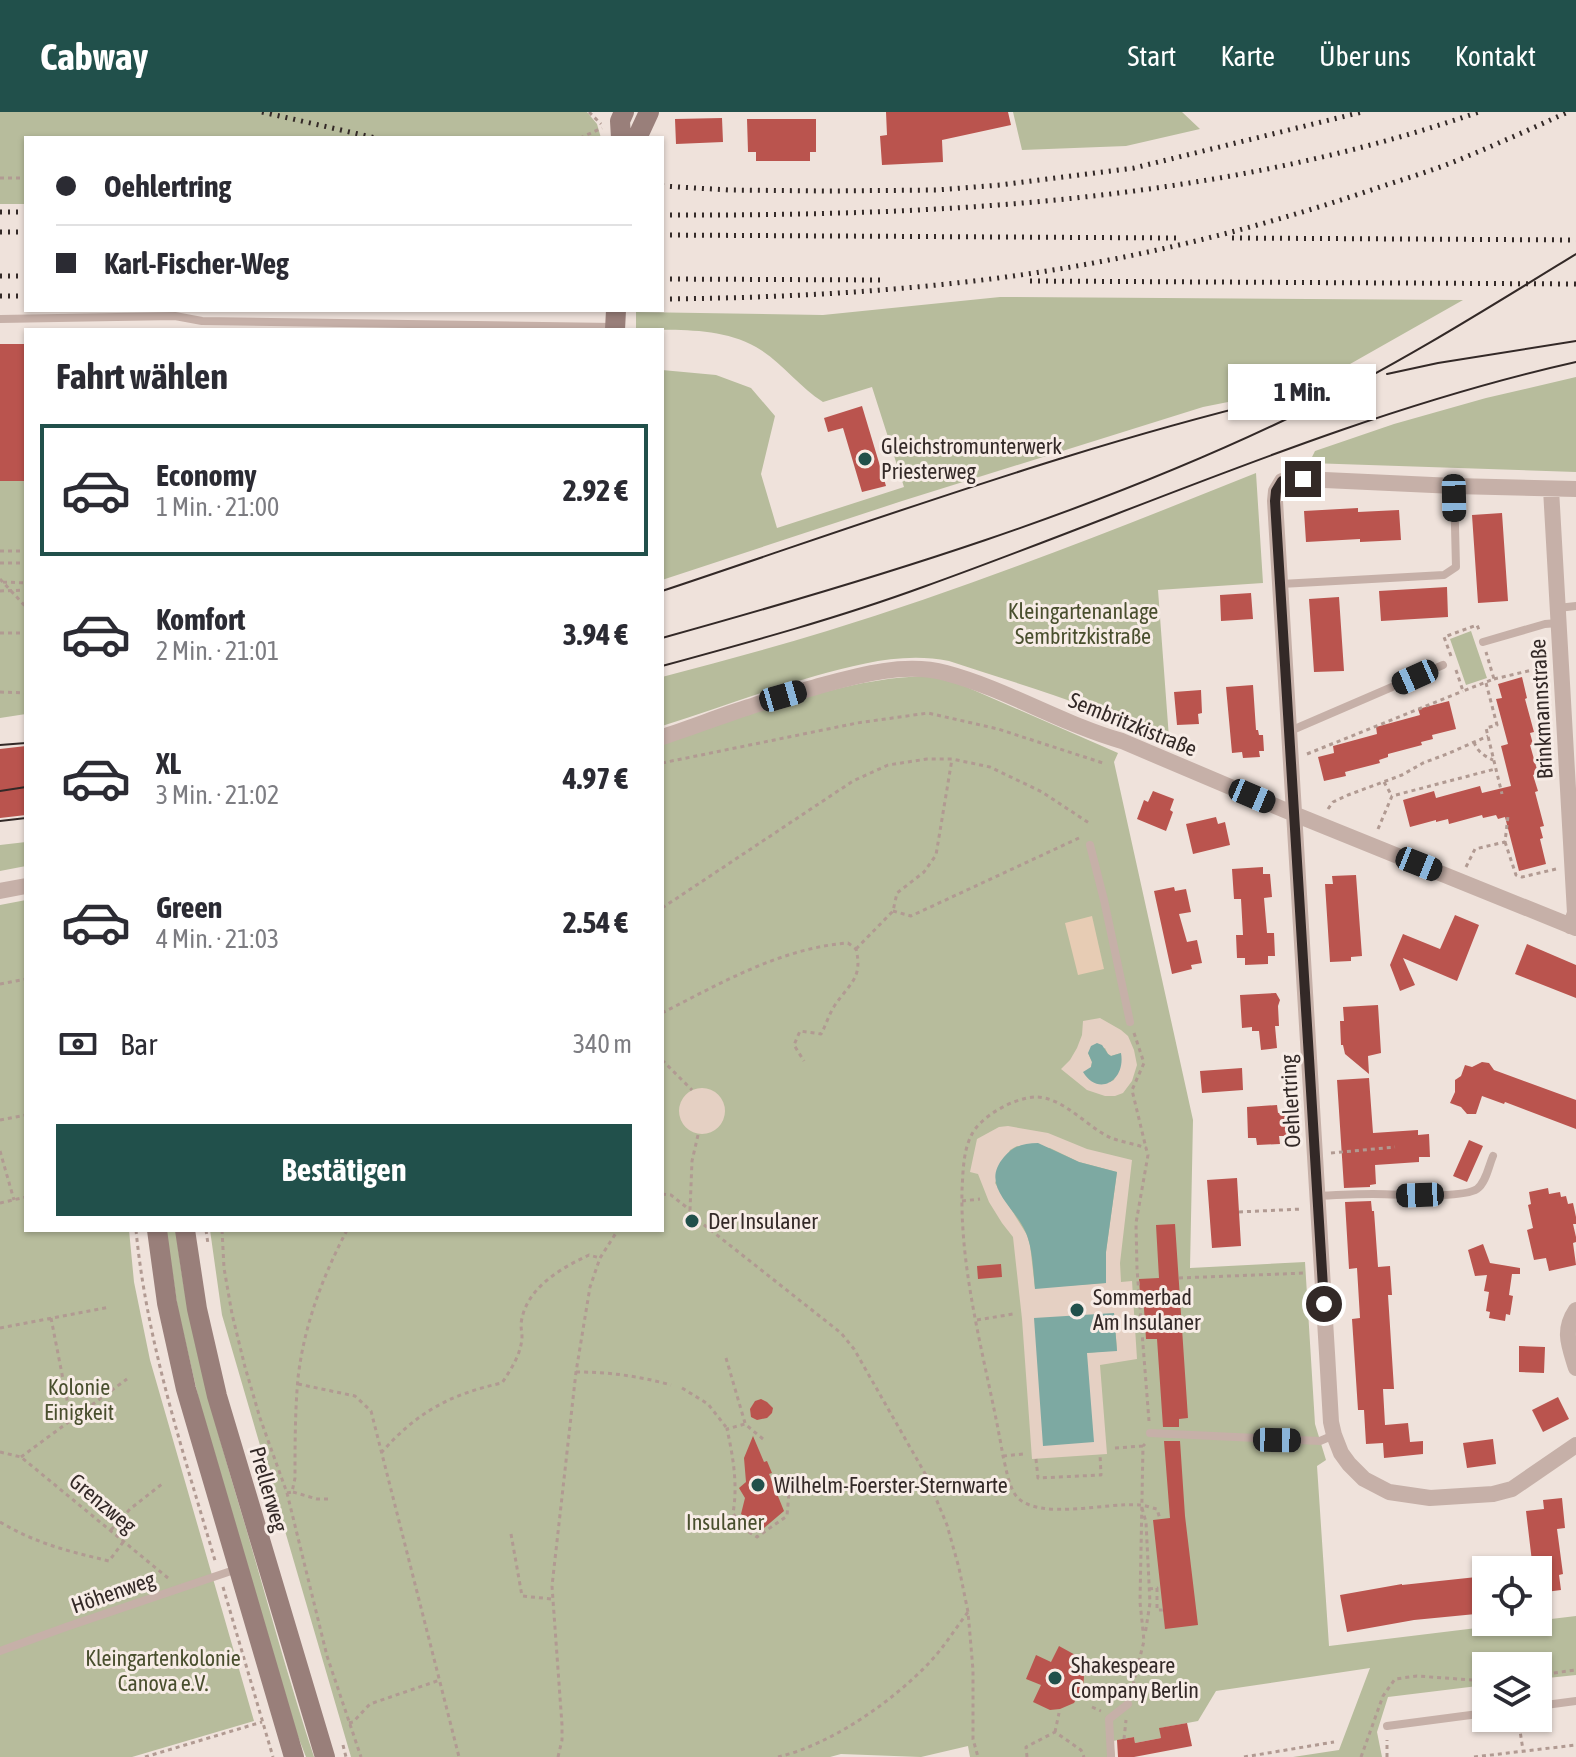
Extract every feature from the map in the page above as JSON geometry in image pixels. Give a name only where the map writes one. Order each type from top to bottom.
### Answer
[{"type":"main road","points":[[621,136],[620,121],[624,112]]},
{"type":"main road","points":[[638,136],[649,112]]},
{"type":"main road","points":[[157,1232],[167,1303],[180,1362],[294,1757]]},
{"type":"main road","name":"Prellerweg","points":[[185,1232],[197,1309],[217,1396],[325,1757]]},
{"type":"street","name":"Oehlertring","points":[[1454,486],[1303,479],[1282,481],[1276,491],[1312,1202],[1330,1410],[1341,1453],[1364,1479],[1389,1492],[1430,1498],[1493,1494],[1512,1489],[1576,1445]]},
{"type":"street","points":[[1454,486],[1576,489]]},
{"type":"street","name":"Brinkmannstraße","points":[[1551,489],[1575,913],[1573,927]]},
{"type":"street","name":"Sembritzkistraße","points":[[664,736],[752,705],[832,682],[897,670],[930,670],[974,682],[1573,927]]},
{"type":"street","points":[[0,891],[24,886]]},
{"type":"street","points":[[1576,1310],[1567,1326],[1567,1341],[1576,1368]]},
{"type":"lane","points":[[0,319],[175,316],[202,321],[615,322]]},
{"type":"lane","points":[[1280,584],[1444,575],[1456,567],[1454,486]]},
{"type":"lane","points":[[1483,642],[1545,624],[1576,606]]},
{"type":"lane","points":[[1289,731],[1443,665]]},
{"type":"lane","points":[[1090,845],[1130,1022]]},
{"type":"lane","points":[[1312,1202],[1475,1191],[1481,1186],[1493,1156]]},
{"type":"lane","points":[[1150,1433],[1320,1441],[1334,1435]]},
{"type":"lane","name":"Höhenweg","points":[[0,1651],[239,1569]]},
{"type":"lane","points":[[1552,1704],[1576,1701]]},
{"type":"lane","points":[[1111,1757],[1109,1719],[1128,1704]]},
{"type":"lane","points":[[1387,1726],[1472,1715]]},
{"type":"path","points":[[585,136],[604,128],[589,112]]},
{"type":"path","points":[[0,178],[24,178]]},
{"type":"path","points":[[0,551],[24,551]]},
{"type":"path","points":[[0,563],[24,563]]},
{"type":"path","points":[[1,581],[24,583]]},
{"type":"path","points":[[1,581],[24,605]]},
{"type":"path","points":[[0,591],[24,590]]},
{"type":"path","points":[[1463,691],[1444,637],[1477,625],[1494,679]]},
{"type":"path","points":[[0,633],[24,633]]},
{"type":"path","points":[[1306,754],[1494,679],[1548,666]]},
{"type":"path","points":[[1486,683],[1497,725],[1486,728],[1502,794]]},
{"type":"path","points":[[0,692],[24,693]]},
{"type":"path","points":[[664,763],[857,723],[928,713],[998,729],[1103,763]]},
{"type":"path","points":[[1328,809],[1333,802],[1348,795],[1402,775],[1488,736]]},
{"type":"path","points":[[1474,742],[1485,756],[1493,760]]},
{"type":"path","points":[[664,907],[853,781],[888,765],[952,759],[990,767],[1042,792],[1089,823]]},
{"type":"path","points":[[856,949],[893,911],[897,893],[924,872],[936,855],[952,759]]},
{"type":"path","points":[[1392,796],[1495,769]]},
{"type":"path","points":[[1383,781],[1392,796]]},
{"type":"path","points":[[1378,829],[1392,796]]},
{"type":"path","points":[[1508,816],[1505,842],[1516,875],[1522,877],[1560,868]]},
{"type":"path","points":[[893,911],[911,916],[1089,833]]},
{"type":"path","points":[[1466,867],[1475,849],[1505,842]]},
{"type":"path","points":[[664,1012],[744,972],[821,945],[848,943],[856,949],[858,971],[853,984],[834,1006],[821,1034],[800,1031],[794,1045],[804,1061]]},
{"type":"path","points":[[0,984],[24,979]]},
{"type":"path","points":[[1115,1448],[1143,1446],[1150,1433],[1136,1223],[1148,1155],[1132,1090],[1144,1063],[1130,1022]]},
{"type":"path","points":[[664,1062],[692,1090]]},
{"type":"path","points":[[1146,1148],[1110,1137],[1052,1100],[1036,1097],[1012,1103],[977,1124],[969,1139],[962,1201],[964,1251],[1003,1456],[1016,1496],[1037,1508],[1141,1504],[1157,1509],[1160,1519]]},
{"type":"path","points":[[0,1120],[24,1115]]},
{"type":"path","points":[[690,1210],[692,1161],[698,1135]]},
{"type":"path","points":[[1329,1153],[1395,1147]]},
{"type":"path","points":[[0,1151],[14,1200]]},
{"type":"path","points":[[664,1194],[671,1195],[841,1333],[854,1349],[927,1477],[947,1525],[968,1612],[973,1670],[973,1739],[978,1757]]},
{"type":"path","points":[[0,1203],[24,1198]]},
{"type":"path","points":[[962,1201],[980,1199]]},
{"type":"path","points":[[1239,1212],[1312,1202]]},
{"type":"path","points":[[206,1232],[207,1244]]},
{"type":"path","points":[[222,1232],[229,1298],[245,1367],[260,1418],[290,1492],[327,1656],[361,1757]]},
{"type":"path","points":[[290,1492],[295,1478],[298,1384],[304,1342],[326,1272],[346,1232]]},
{"type":"path","points":[[558,1757],[562,1725],[552,1599],[576,1372],[590,1287],[600,1258],[617,1232]]},
{"type":"path","points":[[381,1453],[395,1437],[439,1403],[502,1383],[519,1353],[521,1323],[539,1287],[563,1268],[589,1255],[600,1258]]},
{"type":"path","points":[[1129,1269],[1137,1269]]},
{"type":"path","points":[[1179,1278],[1310,1272]]},
{"type":"path","points":[[0,1328],[110,1307]]},
{"type":"path","points":[[977,1320],[1013,1314]]},
{"type":"path","points":[[51,1318],[71,1420]]},
{"type":"path","points":[[726,1358],[745,1424],[763,1439]]},
{"type":"path","points":[[576,1372],[611,1372],[671,1385]]},
{"type":"path","points":[[21,1457],[127,1379]]},
{"type":"path","points":[[298,1384],[355,1396],[371,1411],[459,1757]]},
{"type":"path","points":[[682,1388],[708,1404],[727,1429],[736,1498],[733,1513],[742,1528],[757,1537],[787,1516],[789,1492]]},
{"type":"path","points":[[727,1429],[745,1424]]},
{"type":"path","points":[[1143,1446],[1140,1602],[1144,1641]]},
{"type":"path","name":"Grenzweg","points":[[0,1452],[21,1457],[180,1588]]},
{"type":"path","points":[[1003,1456],[1024,1454]]},
{"type":"path","points":[[1036,1459],[1038,1478],[1101,1475],[1100,1454]]},
{"type":"path","points":[[111,1530],[130,1509],[162,1484]]},
{"type":"path","points":[[290,1492],[317,1499],[332,1499]]},
{"type":"path","points":[[1124,1739],[1128,1704],[1150,1603],[1146,1522],[1141,1504]]},
{"type":"path","points":[[0,1522],[53,1548],[109,1561],[124,1541]]},
{"type":"path","points":[[511,1534],[522,1596],[552,1599]]},
{"type":"path","points":[[1149,1589],[1157,1588],[1157,1610],[1163,1610]]},
{"type":"path","points":[[778,1757],[812,1745],[879,1707],[932,1659],[968,1612]]},
{"type":"path","points":[[1552,1673],[1576,1670]]},
{"type":"path","points":[[1361,1757],[1383,1696],[1395,1679],[1417,1676],[1472,1680]]},
{"type":"path","points":[[349,1723],[370,1704],[440,1680]]},
{"type":"path","points":[[1055,1732],[1059,1713]]},
{"type":"path","points":[[145,1757],[260,1723]]},
{"type":"path","points":[[1027,1757],[1026,1747],[1055,1732]]},
{"type":"path","points":[[1055,1732],[1081,1750],[1084,1757]]},
{"type":"path","points":[[1520,1732],[1523,1751]]},
{"type":"path","points":[[339,1734],[346,1757]]},
{"type":"path","points":[[1244,1757],[1334,1742]]},
{"type":"path","points":[[1474,1757],[1576,1745]]},
{"type":"green space","points":[[0,112],[587,112],[597,124],[600,136],[24,136],[24,204],[0,204]]},
{"type":"green space","points":[[1013,112],[1182,112],[1200,129],[1126,146],[1022,150]]},
{"type":"green space","points":[[1000,297],[1463,300],[1313,385],[1203,407],[664,579],[664,370],[716,375],[751,388],[775,416],[761,474],[777,528],[904,487],[872,387],[823,402],[756,347],[712,333],[636,328],[636,312],[823,315]]},
{"type":"green space","points":[[0,344],[24,344],[24,714],[0,718]]},
{"type":"green space","points":[[1576,377],[1576,472],[1309,463],[1315,451],[1394,424]]},
{"type":"green space","name":"Kleingartenanlage Sembritzkistraße","points":[[1256,473],[1263,583],[1158,590],[1169,738],[949,661],[915,658],[865,664],[815,676],[664,725],[664,676],[882,614],[1096,536]]},
{"type":"green space","points":[[1471,631],[1487,678],[1466,685],[1450,639]]},
{"type":"green space","name":"Insulaner","points":[[929,676],[962,685],[1118,753],[1114,762],[1193,1120],[1190,1268],[1305,1262],[1315,1424],[1326,1460],[1317,1466],[1329,1646],[1472,1629],[1472,1636],[1552,1636],[1552,1619],[1576,1616],[1576,1675],[1552,1678],[1552,1652],[1472,1652],[1472,1687],[1388,1697],[1377,1732],[1382,1757],[1293,1757],[1339,1750],[1370,1668],[1216,1691],[1198,1721],[1160,1728],[1161,1738],[1135,1743],[1134,1737],[1113,1741],[1115,1757],[970,1757],[968,1746],[921,1757],[841,1754],[830,1757],[351,1757],[222,1315],[210,1232],[664,1232],[664,743],[749,714],[871,682]]},
{"type":"green space","points":[[24,842],[24,866],[0,871],[0,845]]},
{"type":"green space","points":[[24,900],[24,1232],[129,1232],[134,1282],[150,1360],[254,1721],[132,1757],[0,1757],[0,905]]},
{"type":"green space","points":[[166,1232],[176,1232],[204,1380],[314,1757],[306,1757],[297,1734],[199,1400],[178,1310]]},
{"type":"sand","points":[[1092,916],[1104,969],[1078,975],[1065,923]]},
{"type":"shaded area","points":[[1100,1018],[1128,1036],[1137,1065],[1132,1081],[1123,1093],[1105,1096],[1087,1090],[1061,1069],[1077,1048],[1083,1021]],"holes":[[[1105,1048],[1108,1054],[1121,1053],[1114,1080],[1103,1084],[1091,1067],[1088,1053]]]},
{"type":"shaded area","points":[[702,1088],[719,1094],[725,1111],[719,1128],[702,1134],[685,1128],[679,1111],[685,1094]]},
{"type":"shaded area","points":[[999,1127],[1048,1133],[1087,1149],[1132,1160],[1120,1263],[1121,1282],[1132,1281],[1137,1359],[1100,1365],[1107,1454],[1032,1459],[1013,1237],[989,1202],[978,1174],[970,1172],[977,1139]],"holes":[[[1017,1146],[1050,1148],[1079,1162],[1117,1172],[1106,1252],[1106,1283],[1035,1288],[1027,1235],[995,1183],[1010,1150]],[[1114,1313],[1117,1350],[1087,1353]]]},
{"type":"water","points":[[1097,1043],[1111,1056],[1121,1053],[1115,1078],[1103,1084],[1089,1080],[1083,1072],[1091,1067],[1088,1053],[1091,1046]]},
{"type":"water","points":[[1038,1143],[1079,1162],[1117,1172],[1106,1252],[1106,1283],[1035,1289],[1028,1240],[1021,1223],[997,1187],[995,1177],[997,1167],[1011,1150]]},
{"type":"water","points":[[1114,1313],[1117,1351],[1087,1353],[1094,1442],[1043,1446],[1034,1318]]},
{"type":"building","points":[[886,112],[1008,112],[1011,125],[942,140],[943,162],[882,165],[880,136],[887,135]]},
{"type":"building","points":[[722,118],[723,142],[676,144],[675,119]]},
{"type":"building","points":[[747,119],[816,119],[816,152],[810,152],[810,161],[756,161],[756,152],[748,152]]},
{"type":"building","points":[[0,344],[24,344],[24,481],[0,481]]},
{"type":"building","name":"Gleichstromunterwerk Priesterweg","points":[[862,406],[886,486],[862,492],[843,428],[828,432],[824,418]]},
{"type":"building","points":[[1358,508],[1358,512],[1399,510],[1401,540],[1306,542],[1304,511]]},
{"type":"building","points":[[1502,513],[1508,601],[1478,603],[1472,515]]},
{"type":"building","points":[[1447,587],[1448,617],[1381,621],[1379,591]]},
{"type":"building","points":[[1251,593],[1253,619],[1221,621],[1220,595]]},
{"type":"building","points":[[1339,597],[1344,671],[1314,672],[1309,599]]},
{"type":"building","points":[[1522,677],[1534,732],[1530,733],[1533,744],[1530,745],[1538,773],[1533,775],[1544,826],[1540,827],[1543,838],[1540,839],[1546,864],[1519,871],[1505,817],[1498,819],[1496,815],[1483,818],[1482,815],[1449,824],[1448,819],[1410,827],[1403,800],[1434,791],[1436,798],[1480,786],[1482,793],[1511,786],[1501,746],[1508,744],[1496,699],[1502,698],[1498,684]]},
{"type":"building","points":[[1253,685],[1256,730],[1263,735],[1264,751],[1259,751],[1260,757],[1243,758],[1242,752],[1232,753],[1226,687]]},
{"type":"building","points":[[1201,690],[1199,724],[1177,725],[1174,692]]},
{"type":"building","points":[[1449,701],[1456,729],[1432,735],[1433,739],[1421,742],[1422,745],[1388,754],[1388,757],[1379,760],[1380,763],[1324,781],[1318,757],[1334,753],[1333,746],[1377,734],[1376,727],[1420,715],[1418,709]]},
{"type":"building","points":[[24,746],[24,815],[0,818],[0,749]]},
{"type":"building","points":[[1153,791],[1174,799],[1166,831],[1137,819],[1144,800],[1148,802]]},
{"type":"building","points":[[1216,817],[1218,824],[1225,822],[1230,845],[1193,854],[1186,824]]},
{"type":"building","points":[[1263,867],[1263,874],[1270,874],[1272,897],[1264,898],[1267,933],[1274,933],[1275,956],[1268,956],[1268,964],[1245,965],[1245,958],[1237,958],[1236,935],[1243,935],[1241,899],[1234,899],[1232,869]]},
{"type":"building","points":[[1356,875],[1362,956],[1351,957],[1351,961],[1330,962],[1325,884],[1333,884],[1332,876]]},
{"type":"building","points":[[1174,887],[1175,891],[1186,889],[1191,912],[1179,914],[1187,942],[1197,940],[1202,963],[1172,974],[1154,891]]},
{"type":"building","points":[[1455,915],[1479,925],[1457,981],[1403,958],[1415,985],[1400,991],[1390,965],[1403,934],[1440,949]]},
{"type":"building","points":[[1527,944],[1576,965],[1576,998],[1515,974]]},
{"type":"building","points":[[1276,993],[1280,1000],[1279,1026],[1275,1026],[1277,1048],[1261,1050],[1259,1031],[1252,1031],[1252,1027],[1242,1028],[1240,995]]},
{"type":"building","points":[[1378,1005],[1381,1053],[1368,1056],[1369,1074],[1345,1054],[1341,1045],[1340,1021],[1344,1021],[1343,1007]]},
{"type":"building","points":[[1482,1062],[1489,1063],[1494,1070],[1576,1100],[1576,1129],[1482,1096],[1476,1114],[1467,1114],[1461,1107],[1450,1103],[1455,1092],[1455,1080],[1461,1076],[1465,1065],[1472,1067]]},
{"type":"building","points":[[1242,1068],[1243,1090],[1202,1093],[1200,1071]]},
{"type":"building","points":[[1369,1078],[1373,1133],[1418,1130],[1418,1135],[1429,1134],[1430,1157],[1419,1157],[1419,1162],[1375,1165],[1376,1184],[1344,1188],[1337,1080]]},
{"type":"building","points":[[1277,1105],[1278,1113],[1285,1112],[1287,1136],[1279,1136],[1280,1144],[1257,1145],[1256,1138],[1248,1138],[1247,1107]]},
{"type":"building","points":[[1469,1140],[1483,1146],[1467,1182],[1453,1176]]},
{"type":"building","points":[[1237,1178],[1241,1246],[1212,1248],[1207,1180]]},
{"type":"building","points":[[1548,1188],[1549,1194],[1560,1192],[1561,1197],[1566,1196],[1568,1204],[1573,1203],[1576,1217],[1576,1224],[1573,1224],[1576,1242],[1573,1243],[1576,1265],[1549,1271],[1546,1258],[1534,1260],[1527,1230],[1533,1228],[1528,1205],[1531,1204],[1529,1192]]},
{"type":"building","points":[[1371,1201],[1378,1267],[1390,1266],[1392,1295],[1388,1295],[1394,1389],[1383,1389],[1385,1425],[1408,1423],[1410,1442],[1423,1441],[1423,1454],[1384,1458],[1383,1443],[1366,1444],[1364,1410],[1358,1410],[1352,1319],[1360,1318],[1357,1268],[1349,1269],[1345,1202]]},
{"type":"building","points":[[1175,1224],[1188,1418],[1179,1419],[1179,1427],[1163,1427],[1157,1339],[1146,1339],[1139,1279],[1159,1278],[1156,1225]]},
{"type":"building","points":[[1483,1244],[1490,1263],[1520,1268],[1520,1274],[1512,1274],[1509,1295],[1513,1296],[1510,1315],[1506,1314],[1505,1321],[1489,1318],[1490,1312],[1486,1311],[1489,1292],[1484,1291],[1487,1275],[1475,1276],[1468,1250]]},
{"type":"building","points":[[1001,1264],[1002,1277],[978,1279],[977,1266]]},
{"type":"building","points":[[1519,1346],[1545,1347],[1544,1373],[1519,1372]]},
{"type":"building","points":[[1558,1397],[1569,1419],[1543,1432],[1532,1410]]},
{"type":"building","points":[[761,1399],[773,1408],[767,1418],[757,1420],[751,1417],[750,1409],[755,1401]]},
{"type":"building","name":"Wilhelm-Foerster-Sternwarte","points":[[753,1436],[772,1473],[769,1474],[784,1511],[764,1528],[741,1514],[745,1498],[739,1488],[746,1482],[744,1458]]},
{"type":"building","points":[[1493,1439],[1496,1464],[1467,1468],[1463,1443]]},
{"type":"building","points":[[1164,1441],[1180,1441],[1198,1625],[1165,1629],[1153,1520],[1170,1518]]},
{"type":"building","points":[[1562,1498],[1565,1528],[1557,1529],[1563,1574],[1559,1575],[1561,1590],[1552,1591],[1552,1556],[1531,1556],[1526,1511],[1544,1509],[1543,1500]]},
{"type":"building","points":[[1472,1578],[1472,1614],[1414,1620],[1347,1632],[1340,1595]]},
{"type":"building","name":"Shakespeare Company Berlin","points":[[1059,1646],[1079,1657],[1083,1687],[1074,1703],[1050,1710],[1033,1702],[1041,1685],[1026,1679],[1036,1655],[1051,1662]]},
{"type":"building","points":[[1187,1723],[1192,1746],[1118,1757],[1117,1740],[1134,1737],[1135,1743],[1161,1738],[1159,1728]]},
{"type":"tram line","points":[[664,637],[905,567],[1143,482],[1297,414],[1369,377],[1576,254]]},
{"type":"tram line","points":[[1387,374],[1576,341]]},
{"type":"tram line","points":[[664,665],[891,598],[1327,435],[1492,383],[1576,362]]},
{"type":"tram line","points":[[664,590],[1085,451],[1257,403],[1344,383]]},
{"type":"tram line","points":[[0,745],[24,743]]},
{"type":"tram line","points":[[0,791],[24,787]]},
{"type":"tram line","points":[[0,821],[24,818]]},
{"type":"railway","points":[[262,112],[367,136]]},
{"type":"railway","points":[[664,186],[828,191],[937,190],[1000,185],[1134,168],[1362,112]]},
{"type":"railway","points":[[664,215],[869,212],[1075,198],[1177,185],[1279,167],[1379,143],[1479,112]]},
{"type":"railway","points":[[664,299],[791,296],[920,287],[1100,262],[1194,242],[1332,203],[1445,165],[1568,112]]},
{"type":"railway","points":[[0,212],[24,212]]},
{"type":"railway","points":[[0,232],[24,232]]},
{"type":"railway","points":[[664,235],[1176,238]]},
{"type":"railway","points":[[1232,238],[1576,240]]},
{"type":"railway","points":[[0,276],[24,276]]},
{"type":"railway","points":[[664,279],[882,280]]},
{"type":"railway","points":[[1030,281],[1576,284]]},
{"type":"railway","points":[[0,296],[24,296]]},
{"type":"place","name":"Gleichstromunterwerk Priesterweg","points":[[865,459]]},
{"type":"place","name":"Der Insulaner","points":[[692,1221]]},
{"type":"place","name":"Sommerbad Am Insulaner","points":[[1077,1310]]},
{"type":"place","name":"Wilhelm-Foerster-Sternwarte","points":[[758,1485]]},
{"type":"place","name":"Shakespeare Company Berlin","points":[[1055,1678]]},
{"type":"route","points":[[1303,479],[1282,481],[1275,501],[1324,1304]]},
{"type":"park label","name":"Kolonie Einigkeit","points":[[79,1400]]},
{"type":"park label","name":"Kleingartenkolonie Canova e.V.","points":[[163,1670]]}]
